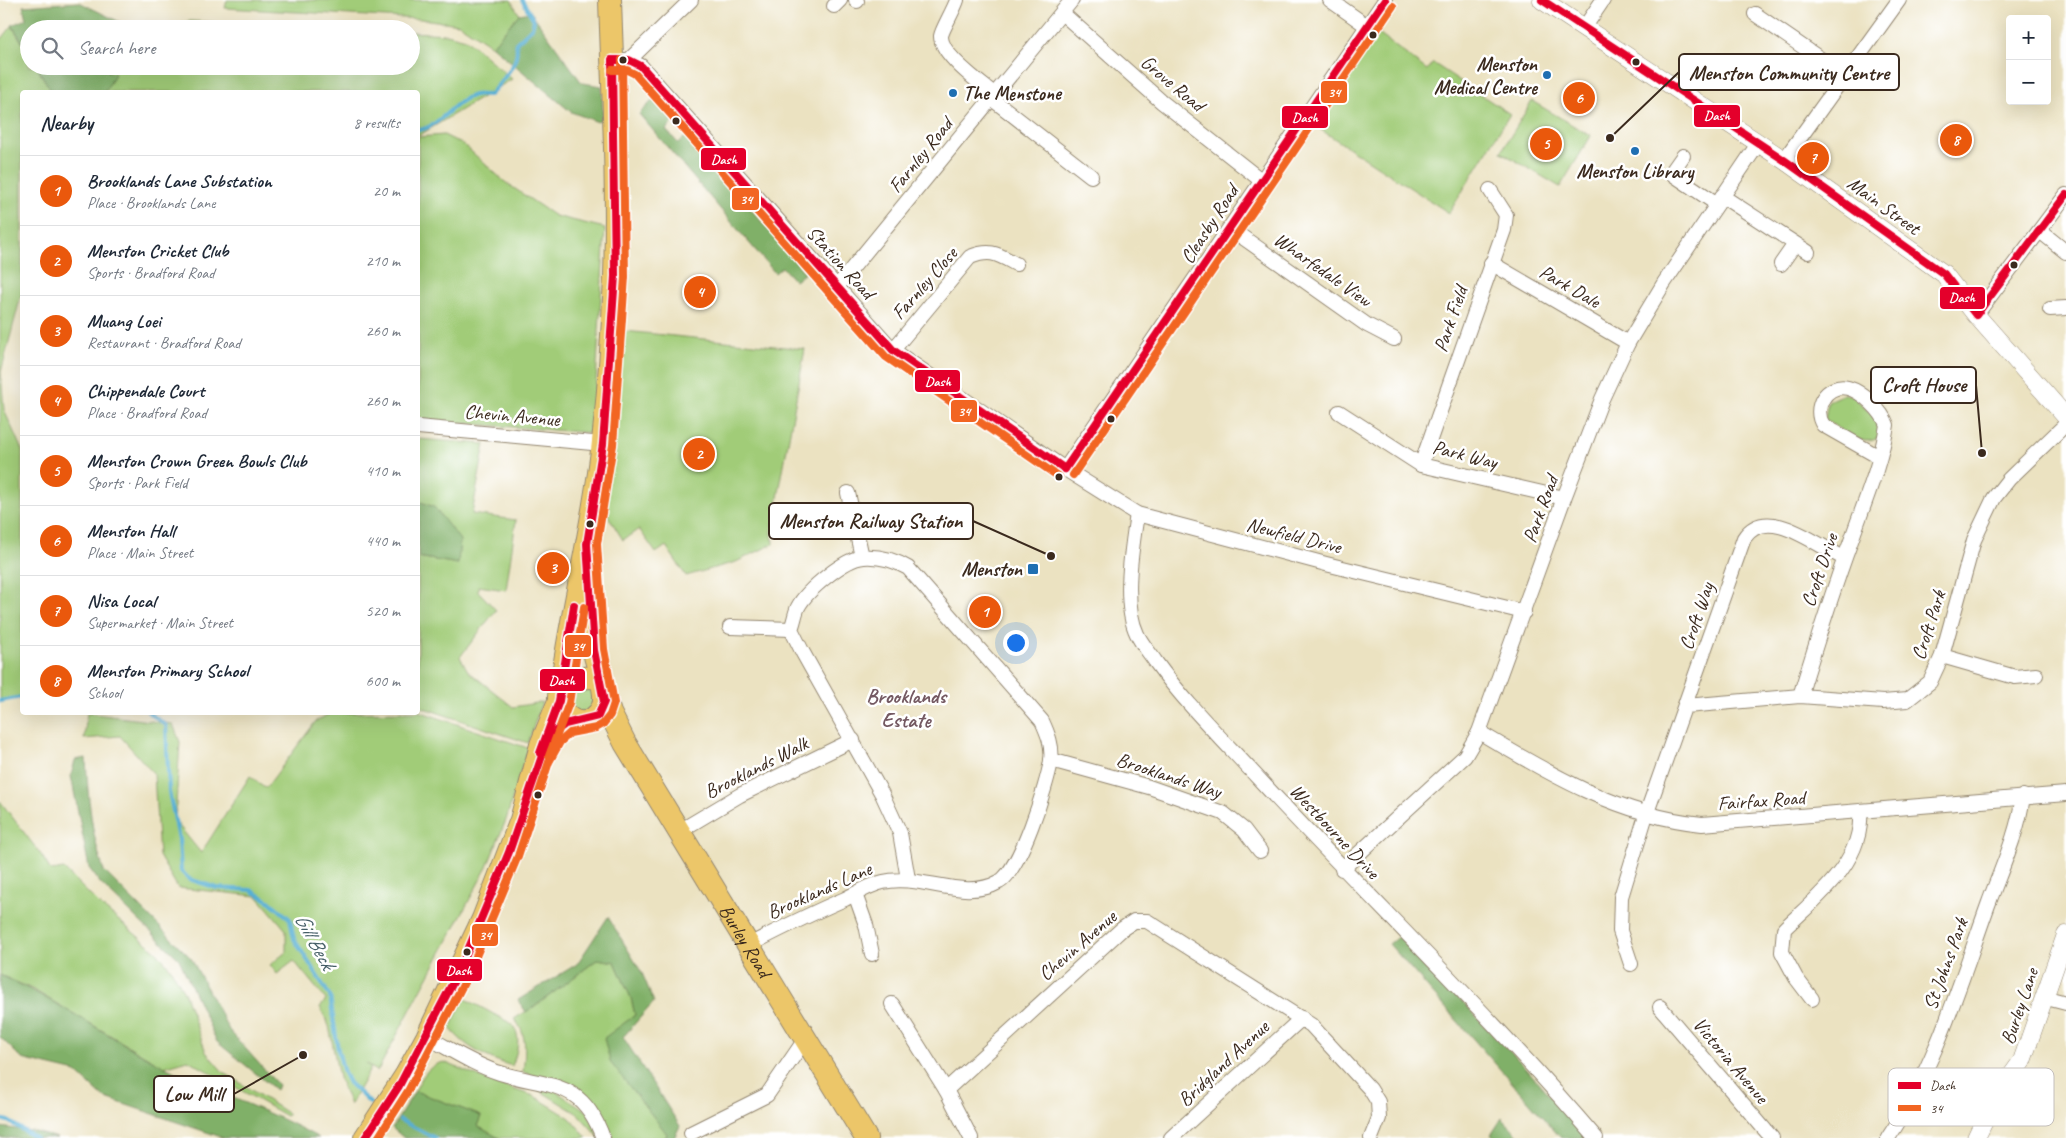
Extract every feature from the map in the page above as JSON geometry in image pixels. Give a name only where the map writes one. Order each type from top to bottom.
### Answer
[{"type":"main road","points":[[582,721],[563,713],[559,698],[567,642],[587,544],[603,444],[615,276],[614,118],[618,65],[610,0]]},
{"type":"main road","name":"Burley Road","points":[[587,544],[590,618],[602,686],[610,713],[625,743],[678,832],[866,1138]]},
{"type":"main road","points":[[365,1138],[384,1111],[427,1036],[483,918],[521,820],[543,739],[566,683],[573,678],[602,686],[602,710],[595,717],[565,724],[556,731],[537,764]]},
{"type":"main road","name":"Burley Road","points":[[582,721],[608,728],[625,743]]},
{"type":"street","points":[[618,65],[692,0]]},
{"type":"street","points":[[957,0],[941,36],[944,47],[957,63],[993,96],[1091,176]]},
{"type":"street","name":"Farnley Road","points":[[836,288],[1072,0]]},
{"type":"street","points":[[1330,0],[1367,26]]},
{"type":"street","name":"Cleasby Road","points":[[1065,469],[1385,0]]},
{"type":"street","name":"Main Street","points":[[1542,0],[1784,160],[1944,274],[1976,315],[2066,417]]},
{"type":"street","points":[[1584,28],[1602,0]]},
{"type":"street","points":[[1784,160],[1899,0]]},
{"type":"street","name":"Grove Road","points":[[1062,13],[1162,102],[1262,181]]},
{"type":"street","points":[[1755,14],[1844,75]]},
{"type":"street","name":"Station Road","points":[[618,65],[641,66],[656,81],[836,288],[894,350],[1065,469]]},
{"type":"street","name":"Park Road","points":[[1342,869],[1465,756],[1479,732],[1602,398],[1628,343],[1664,283],[1758,144]]},
{"type":"street","points":[[1683,156],[1672,173],[1808,252]]},
{"type":"street","name":"Park Field","points":[[1421,464],[1504,230],[1506,215],[1490,190]]},
{"type":"street","points":[[1976,315],[2066,195]]},
{"type":"street","name":"Wharfedale View","points":[[1231,228],[1367,325],[1394,340]]},
{"type":"street","points":[[2040,231],[2066,252]]},
{"type":"street","points":[[1781,264],[1795,244]]},
{"type":"street","name":"Farnley Close","points":[[894,350],[970,257],[984,252],[996,253],[1016,264]]},
{"type":"street","name":"Park Dale","points":[[1491,263],[1628,343]]},
{"type":"street","points":[[2050,309],[2066,308]]},
{"type":"street","name":"Croft Drive","points":[[1800,696],[1844,558],[1879,457],[1887,425],[1885,419],[1855,391],[1838,388],[1827,394],[1818,408],[1823,425],[1879,457]]},
{"type":"street","name":"Park Way","points":[[1339,412],[1421,464],[1564,498]]},
{"type":"street","name":"Croft Park","points":[[1686,706],[1800,696],[1883,702],[1907,700],[1930,682],[1942,656],[1974,540],[1994,498],[2009,478],[2066,424]]},
{"type":"street","name":"Chevin Avenue","points":[[420,426],[603,444]]},
{"type":"street","name":"Newfield Drive","points":[[1065,469],[1137,514],[1318,562],[1524,612]]},
{"type":"street","points":[[848,494],[862,557],[834,571],[807,593],[798,608],[791,629],[853,740],[900,833],[908,879]]},
{"type":"street","name":"Westbourne Drive","points":[[1137,514],[1132,552],[1130,610],[1137,635],[1171,684],[1342,869],[1534,1067],[1596,1138]]},
{"type":"street","name":"Croft Way","points":[[1631,964],[1620,931],[1621,898],[1646,815],[1744,538],[1750,529],[1759,524],[1771,523],[1805,537],[1844,558]]},
{"type":"street","name":"Brooklands Lane","points":[[749,946],[882,882],[908,879],[960,888],[980,888],[1000,882],[1022,850],[1042,794],[1051,760],[1051,740],[1042,721],[908,568],[893,559],[862,557]]},
{"type":"street","points":[[730,627],[791,629]]},
{"type":"street","points":[[1942,656],[2015,677],[2036,675]]},
{"type":"street","name":"Fairfax Road","points":[[1479,732],[1531,764],[1590,793],[1646,815],[1673,822],[1702,824],[1860,812],[2023,796],[2066,794]]},
{"type":"street","name":"Brooklands Walk","points":[[678,832],[740,795],[853,740]]},
{"type":"street","name":"Brooklands Way","points":[[1051,760],[1149,787],[1223,813],[1244,830],[1260,851]]},
{"type":"street","name":"St Johns Park","points":[[1924,1068],[1954,1002],[2010,846],[2021,811],[2023,796]]},
{"type":"street","points":[[1812,999],[1796,978],[1782,952],[1784,929],[1828,888],[1843,868],[1861,826],[1860,812]]},
{"type":"street","points":[[855,894],[866,925],[872,954]]},
{"type":"street","name":"Chevin Avenue","points":[[946,1090],[1122,930],[1134,921],[1147,921],[1302,1018],[1370,1088],[1378,1102],[1379,1118],[1371,1138]]},
{"type":"street","name":"Burley Lane","points":[[2018,1068],[2022,1062],[2033,1033],[2043,998],[2066,935]]},
{"type":"street","points":[[2043,998],[2066,1003]]},
{"type":"street","points":[[892,1004],[946,1090],[971,1138]]},
{"type":"street","name":"Victoria Avenue","points":[[1660,1007],[1772,1138]]},
{"type":"street","name":"Bridgland Avenue","points":[[1171,1138],[1302,1018]]},
{"type":"street","points":[[427,1036],[498,1072],[553,1084],[577,1098],[591,1110],[603,1138]]},
{"type":"street","points":[[691,1133],[767,1095],[806,1038]]},
{"type":"street","name":"St Johns Park","points":[[1888,1138],[1894,1126]]},
{"type":"street","name":"Burley Lane","points":[[1976,1138],[1982,1126]]},
{"type":"green space","points":[[227,0],[511,0],[519,14],[492,46],[459,24],[421,19],[225,8]]},
{"type":"green space","points":[[79,2],[116,20],[24,20],[26,19],[23,6]]},
{"type":"green space","points":[[531,12],[582,83],[602,86],[603,117],[598,122],[571,112],[492,46],[519,14]]},
{"type":"green space","points":[[20,22],[20,38],[12,25]]},
{"type":"green space","points":[[12,26],[20,39],[20,75],[42,75],[51,90],[20,90],[20,300],[1,372],[4,410],[20,446],[20,696],[0,701],[0,41]]},
{"type":"green space","points":[[420,32],[447,34],[466,39],[512,79],[420,135],[420,90],[95,90],[86,75],[420,75]]},
{"type":"green space","points":[[1376,32],[1427,70],[1433,63],[1510,114],[1449,213],[1312,124]]},
{"type":"green space","points":[[42,75],[114,75],[106,90],[51,90]]},
{"type":"green space","points":[[654,99],[673,122],[666,130],[678,143],[688,135],[805,273],[795,281],[782,267],[775,273],[639,114]]},
{"type":"green space","points":[[1532,101],[1591,136],[1560,187],[1501,152]]},
{"type":"green space","points":[[444,135],[464,145],[505,182],[555,216],[605,228],[593,433],[420,420],[420,137]]},
{"type":"green space","points":[[624,331],[805,349],[772,531],[773,544],[736,562],[686,576],[666,546],[656,553],[639,529],[623,540],[605,511]]},
{"type":"green space","points":[[1844,394],[1852,395],[1881,424],[1880,436],[1874,440],[1859,440],[1825,419],[1828,401]]},
{"type":"green space","points":[[420,439],[485,444],[472,514],[516,520],[506,590],[478,586],[478,591],[496,610],[460,657],[468,671],[513,707],[542,702],[528,743],[420,707],[420,557],[458,564],[434,507],[420,502]]},
{"type":"green space","points":[[420,502],[434,507],[460,540],[458,564],[420,557]]},
{"type":"green space","points":[[591,686],[596,700],[586,712],[575,711],[566,693]]},
{"type":"green space","points":[[420,712],[528,748],[506,820],[487,867],[377,1072],[366,1063],[371,1068],[350,1105],[339,1078],[329,1026],[320,1007],[326,1000],[294,961],[277,974],[270,965],[286,952],[286,930],[257,896],[178,888],[159,856],[154,774],[120,736],[84,739],[87,715],[103,715],[173,724],[180,742],[175,821],[201,853],[250,776],[266,788],[316,721],[327,715],[420,715]]},
{"type":"green space","points":[[86,758],[93,829],[104,871],[191,958],[229,1030],[278,1085],[276,1090],[217,1042],[179,959],[101,884],[89,868],[71,776],[75,760]]},
{"type":"green space","points":[[0,801],[42,856],[51,871],[64,869],[100,905],[157,952],[171,969],[184,992],[206,1052],[223,1072],[289,1114],[286,1116],[188,1060],[164,1067],[32,989],[0,975]]},
{"type":"green space","points":[[608,917],[642,973],[654,1002],[623,1037],[680,1126],[674,1138],[665,1138],[667,1134],[610,1062],[604,1038],[635,1015],[631,998],[615,962],[598,959],[526,1012],[518,1000],[577,964]]},
{"type":"green space","points":[[1399,936],[1525,1067],[1586,1138],[1561,1138],[1389,944]]},
{"type":"green space","points":[[598,959],[615,962],[631,998],[635,1015],[605,1038],[667,1134],[665,1138],[613,1138],[606,1122],[588,1100],[566,1087],[523,1072],[524,1037],[514,1019],[541,1002]]},
{"type":"green space","points":[[0,975],[62,1007],[182,1076],[280,1118],[319,1138],[224,1138],[103,1097],[76,1072],[22,1059],[0,1037]]},
{"type":"green space","points":[[464,998],[512,1024],[518,1039],[512,1066],[478,1052],[462,1041],[450,1028]]},
{"type":"green space","points":[[444,1062],[491,1082],[534,1096],[570,1118],[587,1138],[499,1138],[477,1126],[481,1116],[415,1091],[423,1076],[430,1069]]},
{"type":"green space","points":[[537,1089],[552,1089],[587,1111],[600,1138],[578,1114]]},
{"type":"green space","points":[[415,1091],[481,1116],[477,1126],[499,1138],[404,1138],[392,1128]]},
{"type":"green space","points":[[1502,1118],[1521,1138],[1495,1138],[1491,1135]]},
{"type":"green space","points":[[0,1127],[32,1131],[57,1138],[0,1138]]},
{"type":"waterway","points":[[420,130],[433,125],[466,98],[474,95],[490,95],[505,77],[516,58],[516,43],[532,28],[534,20],[522,0]]},
{"type":"waterway","points":[[0,701],[20,697]]},
{"type":"waterway","name":"Gill Beck","points":[[152,715],[166,725],[169,792],[179,839],[181,871],[189,879],[217,888],[251,890],[269,901],[290,919],[294,939],[330,996],[338,1050],[344,1073],[349,1083],[370,1103]]},
{"type":"waterway","name":"Gill Beck","points":[[0,1119],[8,1121],[36,1138]]},
{"type":"waterway","name":"Gill Beck","points":[[400,1120],[435,1138]]},
{"type":"transit line","name":"Dash","points":[[1065,469],[1385,0]]},
{"type":"transit line","name":"Dash","points":[[1542,0],[1784,160],[1944,274],[1976,315],[2066,195]]},
{"type":"transit line","name":"34","points":[[1073,475],[1393,6]]},
{"type":"transit line","name":"Dash","points":[[612,60],[629,60],[641,66],[893,350],[1065,469]]},
{"type":"transit line","name":"Dash","points":[[365,1138],[399,1086],[460,969],[509,852],[545,747],[556,731],[565,724],[598,716],[604,702],[594,650],[587,544],[603,444],[615,276],[612,60]]},
{"type":"transit line","name":"34","points":[[378,1138],[408,1091],[469,973],[518,856],[549,762],[560,742],[570,733],[596,728],[603,724],[610,715],[614,703],[604,649],[597,544],[613,445],[625,277],[622,60]]},
{"type":"transit line","name":"34","points":[[612,70],[627,70],[635,74],[886,357],[1059,477]]},
{"type":"transit line","name":"Dash","points":[[540,753],[559,701],[574,605]]},
{"type":"transit line","name":"34","points":[[549,756],[569,703],[584,607]]},
{"type":"place","name":"Menston Medical Centre","points":[[1547,75]]},
{"type":"place","name":"The Menstone","points":[[953,93]]},
{"type":"place","name":"Menston Hall","points":[[1579,98]]},
{"type":"place","name":"Menston Community Centre","points":[[1610,138]]},
{"type":"place","name":"Menston Primary School","points":[[1956,140]]},
{"type":"place","name":"Menston Crown Green Bowls Club","points":[[1546,144]]},
{"type":"place","name":"Menston Library","points":[[1635,151]]},
{"type":"place","name":"Nisa Local","points":[[1813,158]]},
{"type":"place","name":"Chippendale Court","points":[[700,292]]},
{"type":"place","name":"Croft House","points":[[1982,453]]},
{"type":"place","name":"Menston Cricket Club","points":[[699,454]]},
{"type":"place","name":"Menston Railway Station","points":[[1051,556]]},
{"type":"place","name":"Muang Loei","points":[[553,568]]},
{"type":"place","name":"Menston","points":[[1033,569]]},
{"type":"place","name":"Brooklands Lane Substation","points":[[985,612]]},
{"type":"place","name":"Low Mill","points":[[303,1055]]},
{"type":"district","name":"Brooklands Estate","points":[[906,708]]}]
